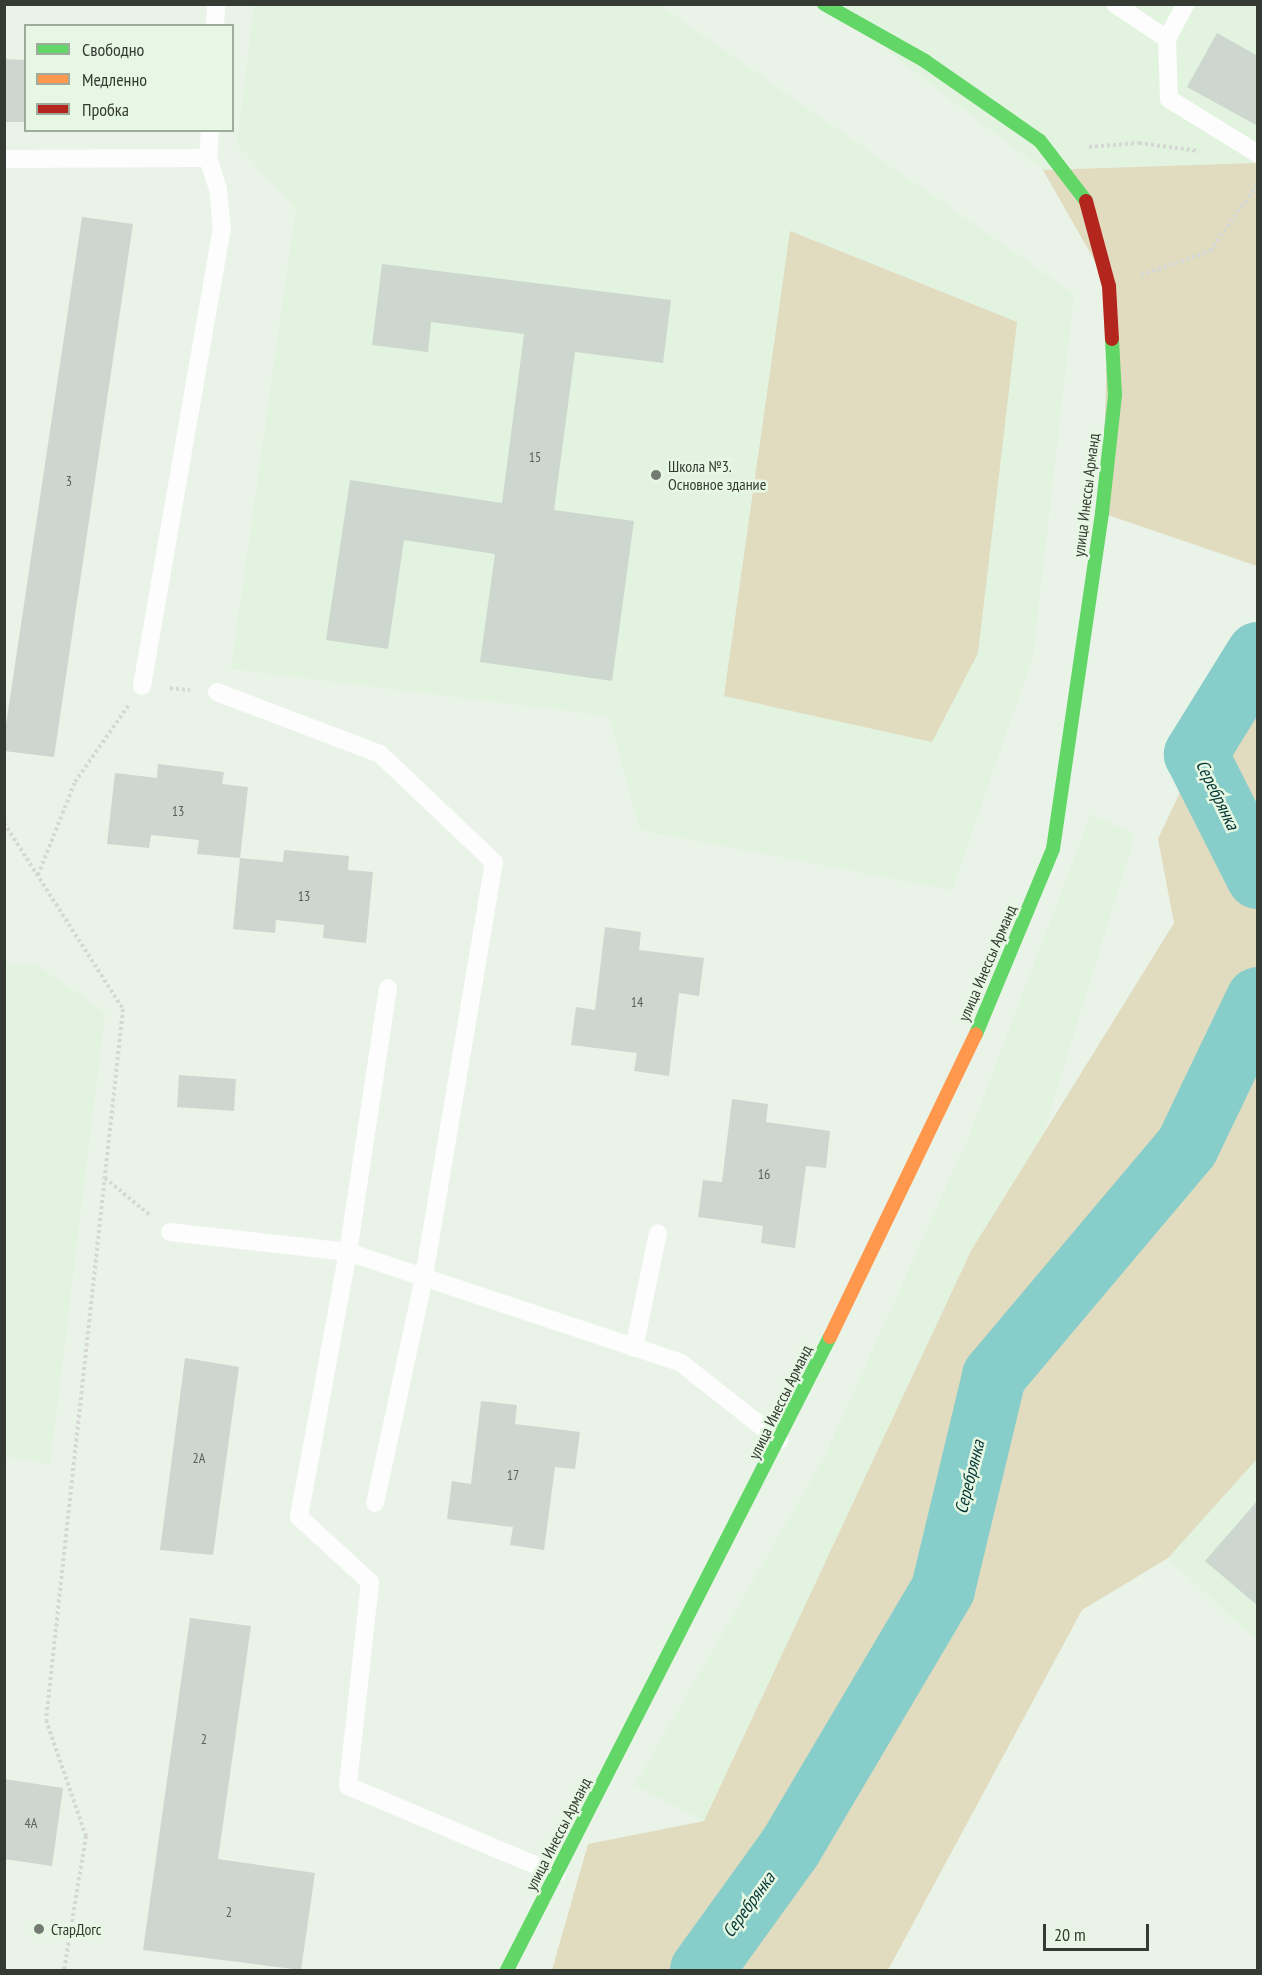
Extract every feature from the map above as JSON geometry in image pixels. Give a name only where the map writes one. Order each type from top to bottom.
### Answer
[{"type":"street","name":"улица Инессы Арманд","points":[[507,1971],[779,1440],[963,1061],[1053,849],[1102,513],[1114,395],[1108,286],[1089,206],[1047,150],[925,61],[847,9],[824,4]]},
{"type":"lane","points":[[215,24],[216,4]]},
{"type":"lane","points":[[1115,4],[1167,39]]},
{"type":"lane","points":[[1186,4],[1167,39],[1169,99],[1257,154]]},
{"type":"lane","points":[[142,686],[222,229],[218,189],[208,158],[210,132]]},
{"type":"lane","points":[[4,159],[208,158]]},
{"type":"lane","points":[[217,692],[381,754],[494,862],[424,1277],[375,1503]]},
{"type":"lane","points":[[388,988],[348,1252],[299,1517],[369,1582],[348,1786],[556,1874]]},
{"type":"lane","points":[[170,1232],[348,1252],[681,1363],[779,1440]]},
{"type":"lane","points":[[634,1348],[658,1233]]},
{"type":"path","points":[[1047,150],[1139,143],[1210,153]]},
{"type":"path","points":[[1108,286],[1210,251],[1257,184]]},
{"type":"path","points":[[38,875],[75,782],[142,686],[217,692]]},
{"type":"path","points":[[4,823],[123,1009],[46,1720],[86,1836],[64,1971]]},
{"type":"path","points":[[105,1178],[170,1232]]},
{"type":"shaded area","name":"Школа №3. Основное здание","points":[[254,5],[659,5],[1074,294],[1033,656],[952,890],[640,830],[609,716],[231,669],[296,209],[237,144]]},
{"type":"shaded area","points":[[828,5],[1257,5],[1257,163],[1043,170]]},
{"type":"shaded area","points":[[1257,163],[1257,566],[1102,513],[1109,286],[1043,170]]},
{"type":"shaded area","points":[[790,231],[1017,322],[978,653],[932,742],[724,696]]},
{"type":"shaded area","points":[[1257,628],[1257,1459],[1168,1558],[1082,1610],[888,1970],[552,1970],[588,1844],[704,1821],[971,1251],[1174,923],[1158,839]]},
{"type":"shaded area","points":[[1091,814],[1135,835],[1043,1134],[971,1251],[704,1821],[635,1785],[824,1458],[967,1141]]},
{"type":"shaded area","points":[[5,963],[38,966],[105,1013],[50,1464],[5,1456]]},
{"type":"shaded area","points":[[1257,1459],[1257,1641],[1168,1558]]},
{"type":"building","points":[[1217,33],[1258,56],[1258,126],[1187,87]]},
{"type":"building","points":[[4,59],[24,60],[24,122],[4,122]]},
{"type":"building","points":[[82,217],[133,224],[54,757],[4,751],[4,738]]},
{"type":"building","points":[[382,264],[671,300],[663,363],[575,352],[554,510],[634,521],[612,681],[480,662],[495,554],[404,540],[388,649],[326,640],[350,480],[502,503],[524,334],[431,322],[428,352],[372,345]]},
{"type":"building","points":[[158,764],[224,772],[222,784],[248,787],[240,858],[197,854],[199,840],[151,835],[149,848],[107,844],[115,773],[157,778]]},
{"type":"building","points":[[284,850],[349,856],[348,870],[373,872],[366,943],[323,938],[324,925],[276,920],[275,933],[233,929],[240,858],[283,862]]},
{"type":"building","points":[[605,927],[641,932],[639,950],[704,958],[699,996],[679,993],[669,1076],[634,1071],[637,1053],[571,1045],[576,1007],[595,1010]]},
{"type":"building","points":[[179,1075],[236,1079],[234,1111],[177,1107]]},
{"type":"building","points":[[732,1099],[768,1104],[766,1122],[830,1131],[826,1168],[806,1166],[795,1248],[761,1243],[763,1226],[698,1217],[703,1180],[722,1182]]},
{"type":"building","points":[[185,1358],[239,1367],[213,1555],[160,1550]]},
{"type":"building","points":[[481,1401],[517,1405],[515,1424],[580,1432],[575,1469],[555,1467],[544,1550],[510,1545],[513,1527],[447,1519],[452,1481],[471,1484]]},
{"type":"building","points":[[1258,1500],[1258,1606],[1205,1561]]},
{"type":"building","points":[[190,1618],[251,1626],[218,1859],[315,1873],[301,1970],[143,1950]]},
{"type":"building","points":[[4,1779],[63,1788],[52,1866],[4,1859]]},
{"type":"waterway","name":"Серебрянка","points":[[1258,654],[1196,754],[1258,877]]},
{"type":"waterway","name":"Серебрянка","points":[[702,1970],[790,1848],[943,1589],[994,1376],[1187,1147],[1258,999]]},
{"type":"traffic: fast","points":[[824,4],[925,61],[1040,141],[1086,201]]},
{"type":"traffic: fast","points":[[976,1034],[1053,849],[1102,513],[1115,395],[1112,339]]},
{"type":"traffic: fast","points":[[507,1970],[830,1337]]},
{"type":"traffic: slow","points":[[830,1337],[976,1034]]},
{"type":"traffic: jam","points":[[1086,201],[1109,286],[1112,339]]},
{"type":"place","name":"Школа №3. Основное здание","points":[[656,475]]},
{"type":"place","name":"СтарДогс","points":[[39,1929]]}]
